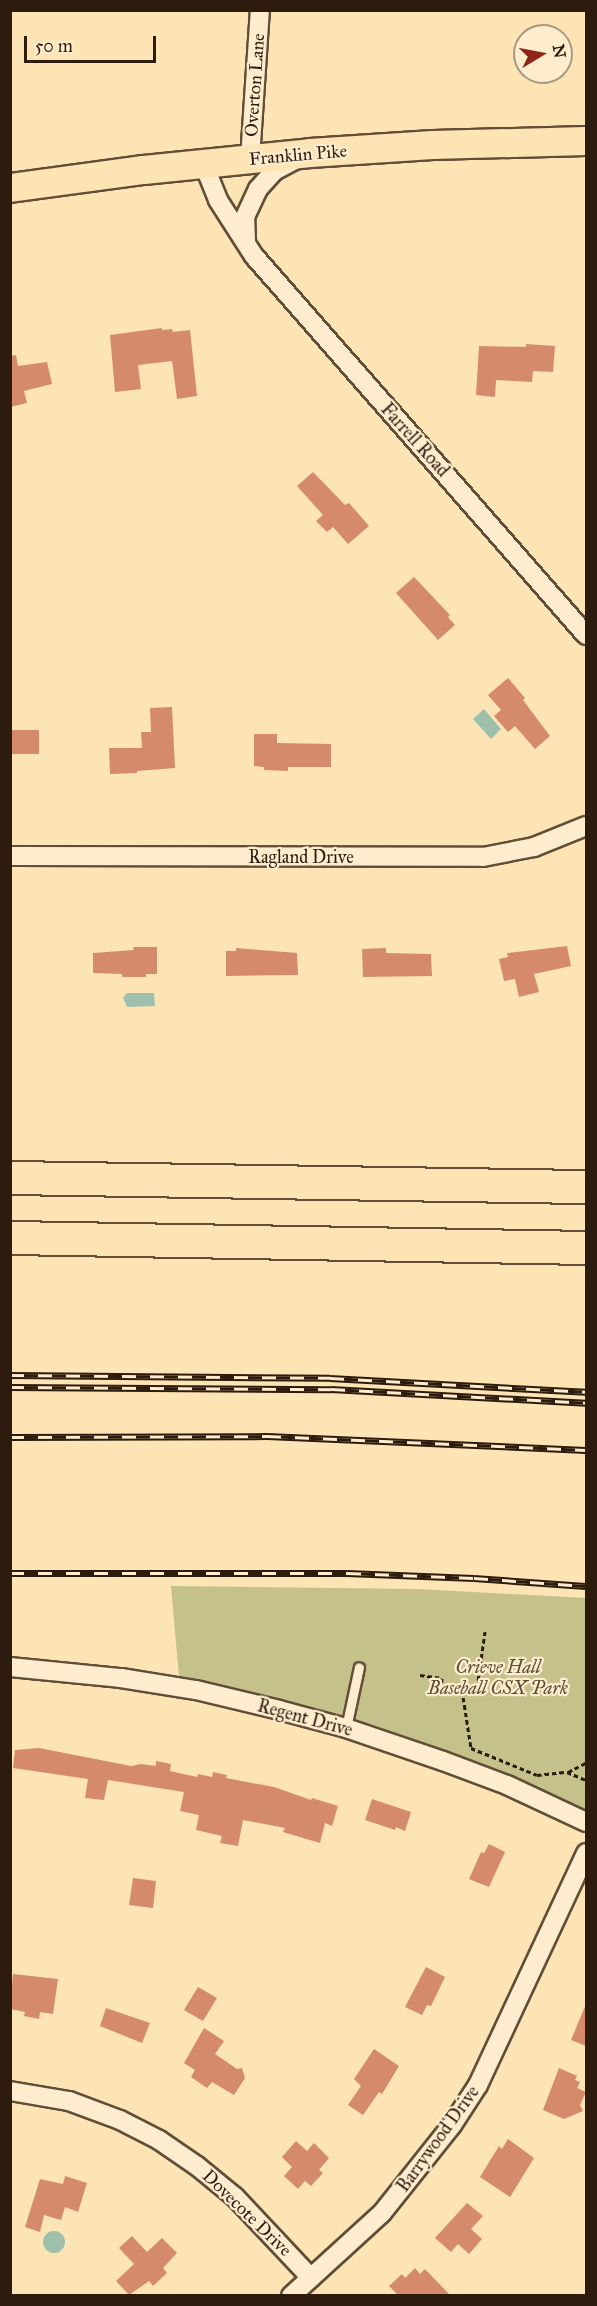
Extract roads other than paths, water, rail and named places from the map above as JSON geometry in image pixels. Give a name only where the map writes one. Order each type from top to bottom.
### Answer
[{"type":"highway","points":[[10,1178],[586,1187]]},
{"type":"highway","points":[[10,1238],[586,1248]]},
{"type":"main road","name":"Franklin Pike","points":[[10,188],[310,153],[433,145],[586,141]]},
{"type":"street","name":"Overton Lane","points":[[250,159],[260,10]]},
{"type":"street","points":[[246,244],[244,226],[246,213],[263,182],[278,168],[310,153]]},
{"type":"street","name":"Farrell Road","points":[[204,165],[218,200],[246,244],[341,358],[586,634]]},
{"type":"street","name":"Ragland Drive","points":[[10,856],[483,857],[534,847],[586,826]]},
{"type":"street","name":"Regent Drive","points":[[10,1666],[94,1674],[195,1690],[346,1728],[477,1773],[586,1822]]},
{"type":"street","name":"Barrywood Drive","points":[[291,2295],[382,2213],[430,2155],[465,2105],[510,2017],[586,1853]]},
{"type":"street","name":"Dovecote Drive","points":[[10,2091],[84,2106],[138,2128],[167,2145],[235,2197],[311,2278]]},
{"type":"lane","points":[[346,1728],[359,1667]]},
{"type":"railway","points":[[10,1375],[330,1378],[586,1392]]},
{"type":"railway","points":[[10,1387],[331,1389],[586,1403]]},
{"type":"railway","points":[[10,1437],[267,1436],[586,1450]]},
{"type":"railway","points":[[10,1573],[347,1573],[474,1578],[586,1586]]},
{"type":"park label","name":"Crieve Hall Baseball CSX Park","points":[[498,1678]]}]
